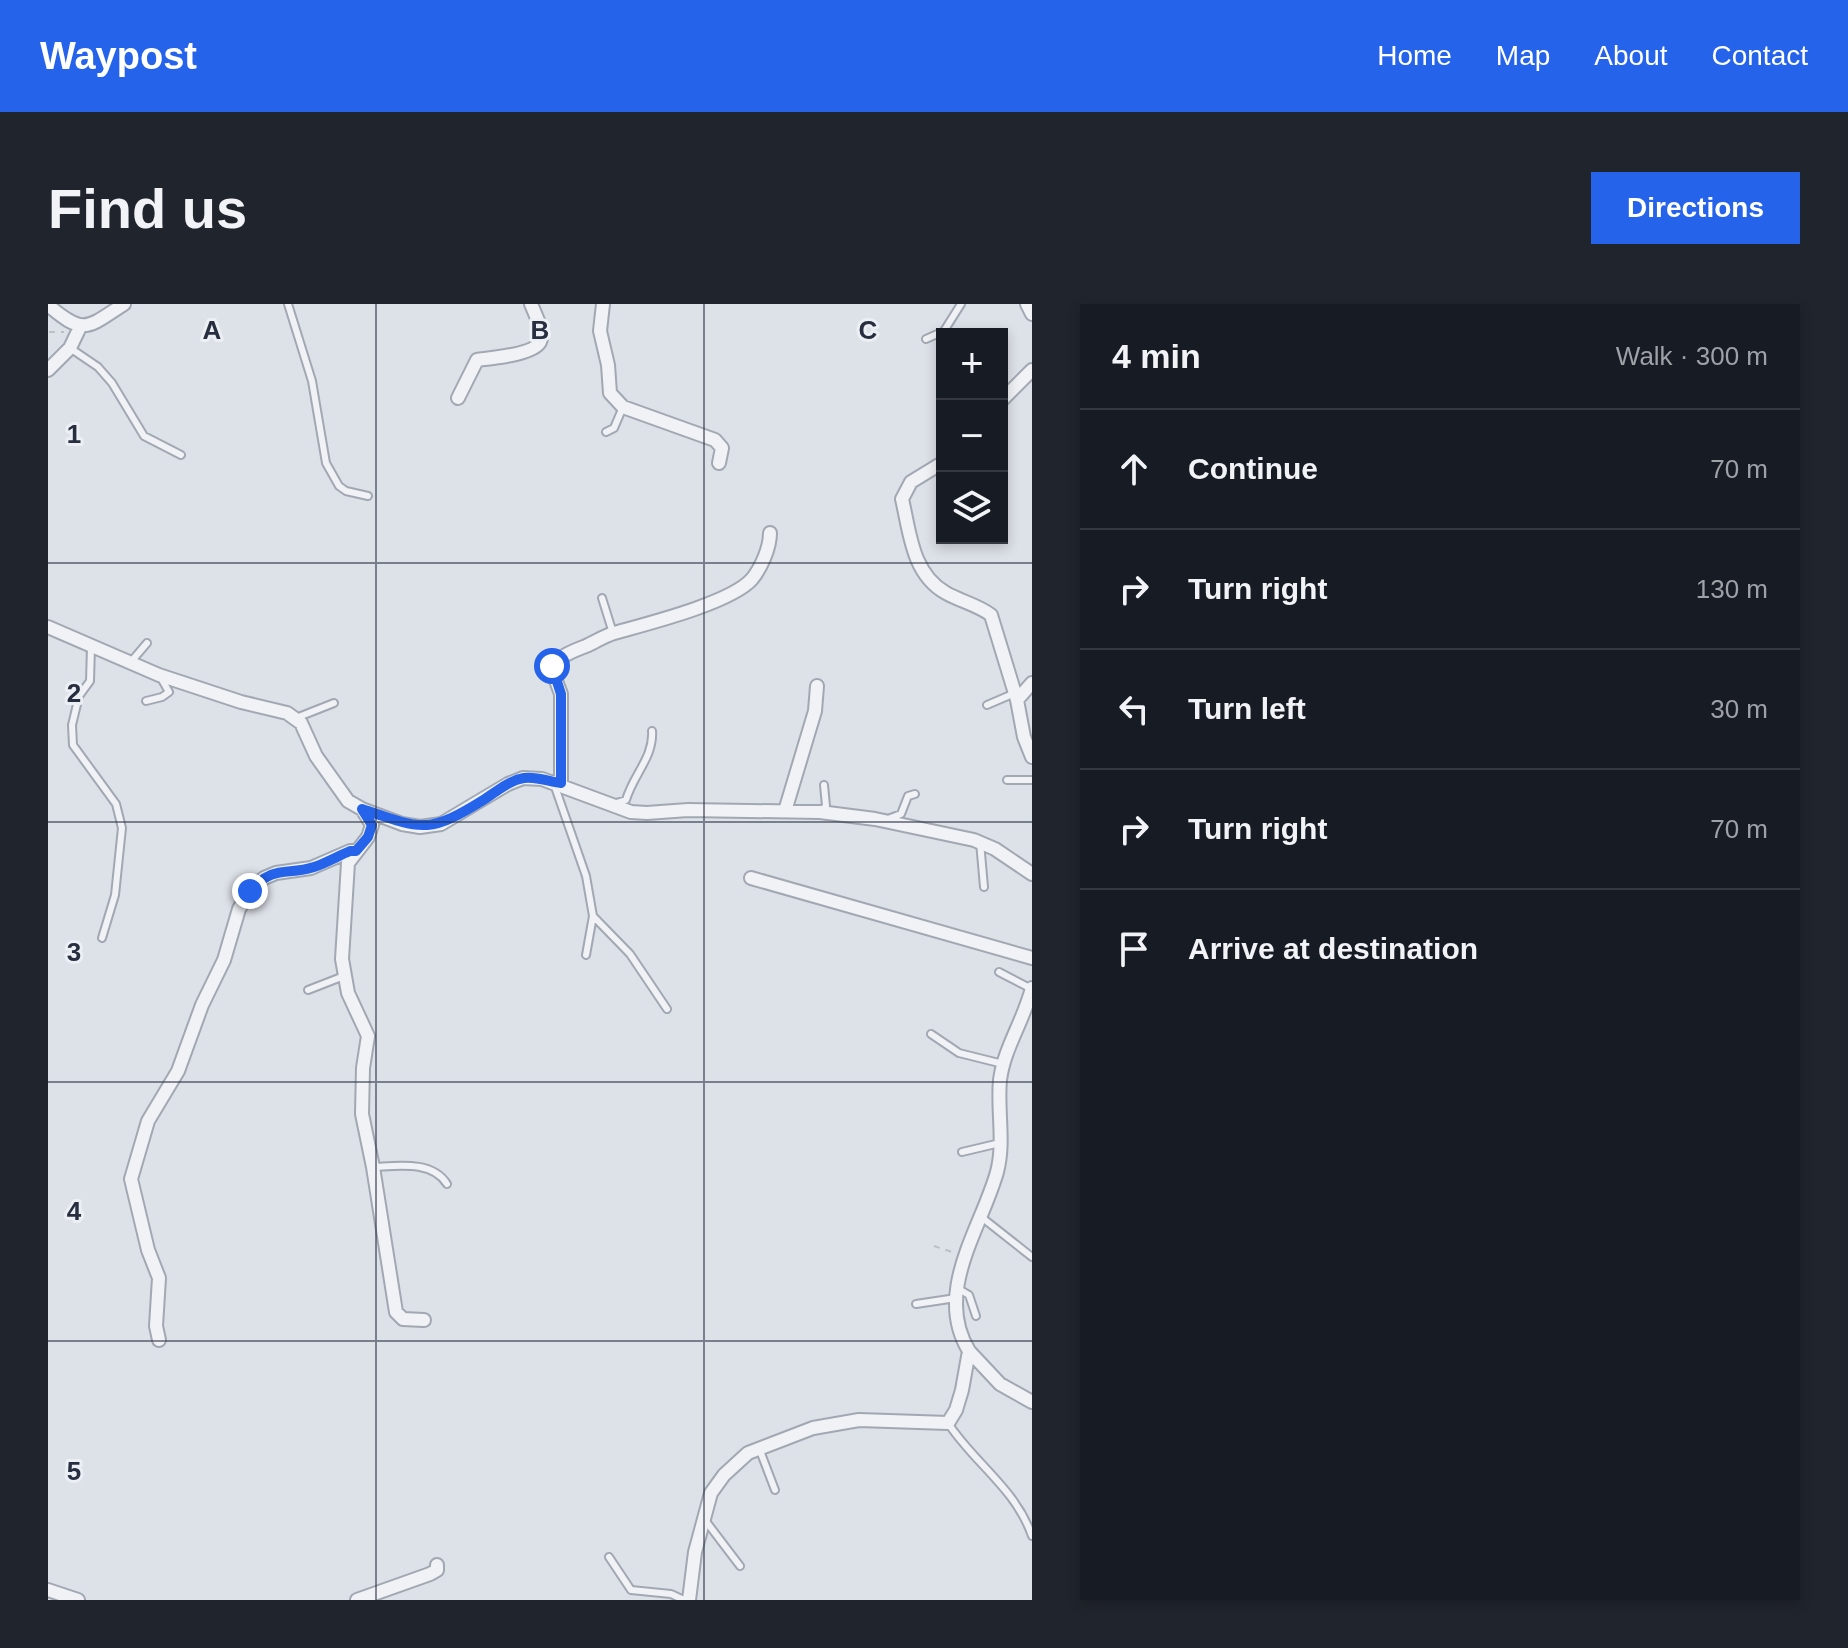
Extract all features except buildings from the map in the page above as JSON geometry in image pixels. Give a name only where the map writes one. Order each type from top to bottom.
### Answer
[{"type":"street","points":[[48,370],[70,348],[79,331],[124,304]]},
{"type":"street","points":[[458,398],[477,360],[530,351],[540,342],[531,304]]},
{"type":"street","points":[[603,304],[600,331],[608,365],[610,393],[623,407],[715,440],[722,448],[719,463]]},
{"type":"street","points":[[1027,304],[1032,314]]},
{"type":"street","points":[[48,305],[79,331]]},
{"type":"street","points":[[1008,394],[1032,370]]},
{"type":"street","points":[[936,467],[911,482],[902,499],[914,553],[923,573],[934,585],[991,615],[1032,757]]},
{"type":"street","points":[[552,783],[561,783],[563,766],[561,694],[552,666],[578,649],[613,633],[689,612],[744,585],[751,580],[765,555],[770,533]]},
{"type":"street","points":[[48,627],[159,675],[241,702],[279,709],[296,718],[331,780],[348,801],[402,824],[432,826],[463,813],[515,781],[535,778],[631,812],[820,812],[884,821],[980,842],[1032,874]]},
{"type":"street","points":[[1016,697],[1032,683]]},
{"type":"street","points":[[785,811],[815,711],[817,686]]},
{"type":"street","points":[[362,809],[372,825],[368,837],[348,863],[344,976],[368,1036],[361,1100],[396,1312],[403,1319],[424,1320]]},
{"type":"street","points":[[159,1340],[156,1326],[159,1278],[148,1250],[131,1179],[148,1121],[178,1071],[202,1005],[224,960],[239,909],[250,891],[264,878],[276,873],[311,868],[356,851]]},
{"type":"street","points":[[751,878],[1032,958]]},
{"type":"street","points":[[1032,989],[1028,1006],[1003,1064],[997,1170],[964,1257],[956,1293],[959,1331],[969,1351],[1000,1384],[1032,1402]]},
{"type":"street","points":[[686,1600],[703,1517],[716,1483],[736,1463],[759,1448],[813,1428],[859,1420],[951,1418],[969,1351]]},
{"type":"street","points":[[357,1600],[430,1574],[437,1570],[437,1565]]},
{"type":"street","points":[[48,1590],[78,1600]]},
{"type":"lane","points":[[288,304],[312,381],[326,463],[339,486],[346,491],[368,496]]},
{"type":"lane","points":[[926,339],[944,331],[961,304]]},
{"type":"lane","points":[[70,348],[104,374],[144,436],[181,455]]},
{"type":"lane","points":[[606,432],[614,428],[623,407]]},
{"type":"lane","points":[[602,598],[613,633]]},
{"type":"lane","points":[[130,663],[147,643]]},
{"type":"lane","points":[[91,647],[90,681],[79,696],[72,725],[73,745],[116,804],[122,828],[115,895],[102,938]]},
{"type":"lane","points":[[146,701],[169,692],[159,675]]},
{"type":"lane","points":[[987,705],[1016,697]]},
{"type":"lane","points":[[296,718],[334,703]]},
{"type":"lane","points":[[610,805],[626,800],[634,778],[651,753],[652,731]]},
{"type":"lane","points":[[1007,780],[1032,780]]},
{"type":"lane","points":[[552,783],[586,876],[593,916],[586,955]]},
{"type":"lane","points":[[820,812],[826,806],[824,785]]},
{"type":"lane","points":[[884,821],[901,814],[905,799],[915,794]]},
{"type":"lane","points":[[980,842],[984,887]]},
{"type":"lane","points":[[593,916],[630,954],[667,1009]]},
{"type":"lane","points":[[999,972],[1032,989]]},
{"type":"lane","points":[[308,990],[344,976]]},
{"type":"lane","points":[[931,1034],[959,1053],[1003,1064]]},
{"type":"lane","points":[[962,1152],[1000,1143]]},
{"type":"lane","points":[[373,1167],[421,1168],[439,1174],[447,1184]]},
{"type":"lane","points":[[980,1216],[1032,1257]]},
{"type":"lane","points":[[916,1304],[956,1293],[969,1295],[976,1316]]},
{"type":"lane","points":[[951,1418],[956,1436],[996,1477],[1017,1505],[1032,1536]]},
{"type":"lane","points":[[759,1448],[775,1490]]},
{"type":"lane","points":[[703,1517],[740,1566]]},
{"type":"lane","points":[[609,1557],[631,1590],[666,1593],[686,1600]]},
{"type":"path","points":[[49,332],[79,331]]},
{"type":"path","points":[[934,1246],[964,1257]]},
{"type":"route","points":[[250,891],[264,878],[276,873],[311,868],[356,851],[368,837],[372,825],[362,809],[402,824],[432,826],[463,813],[523,778],[561,783],[561,694],[552,666]]}]
